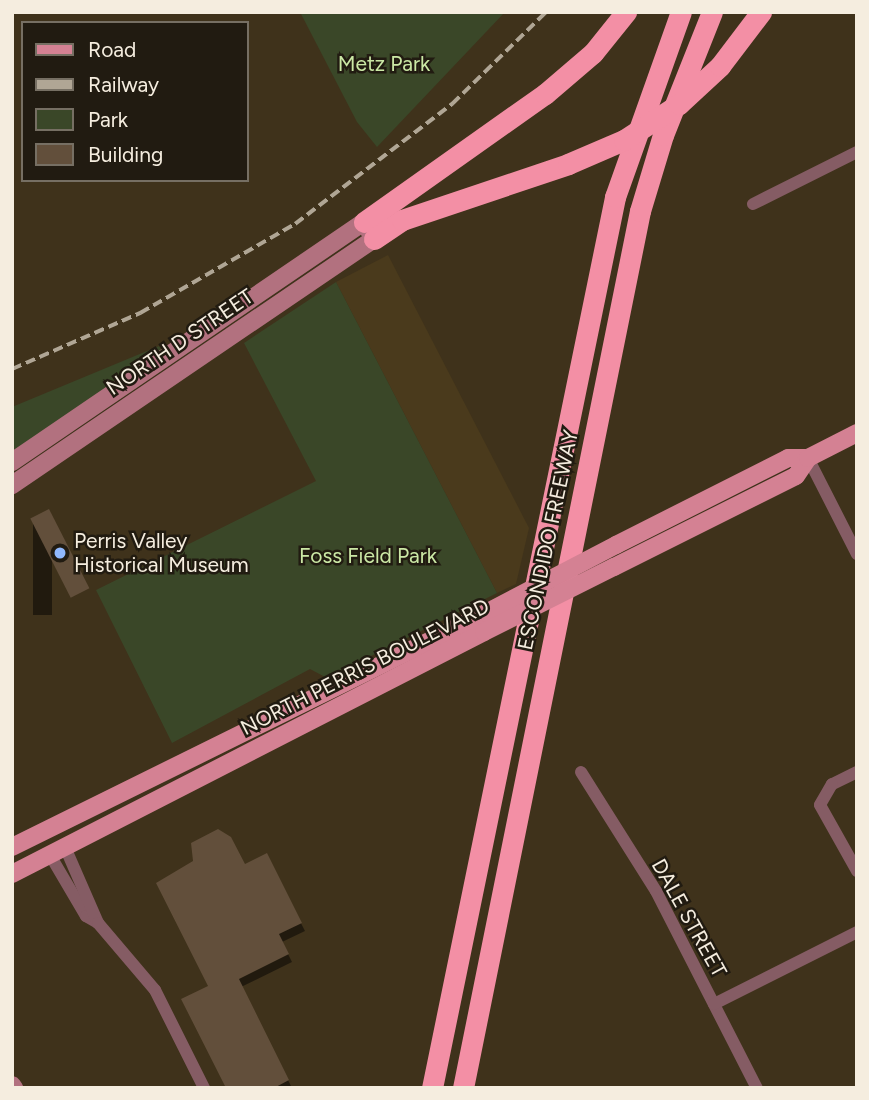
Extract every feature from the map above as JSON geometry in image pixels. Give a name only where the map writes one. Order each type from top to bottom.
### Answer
[{"type":"highway","points":[[369,231],[545,94],[593,52],[626,12]]},
{"type":"highway","name":"ESCONDIDO FREEWAY","points":[[432,1088],[615,197],[681,12]]},
{"type":"highway","name":"ESCONDIDO FREEWAY","points":[[463,1088],[640,211],[663,135],[712,12]]},
{"type":"highway","points":[[369,231],[568,164],[624,140],[679,104],[720,66],[761,12]]},
{"type":"main road","name":"NORTH D STREET","points":[[12,461],[207,340],[369,231]]},
{"type":"main road","name":"NORTH D STREET","points":[[12,485],[207,340]]},
{"type":"main road","name":"NORTH PERRIS BOULEVARD","points":[[12,847],[486,612],[788,458],[808,458],[857,433]]},
{"type":"main road","name":"NORTH PERRIS BOULEVARD","points":[[12,874],[484,632],[796,476],[808,458]]},
{"type":"street","points":[[753,204],[857,152]]},
{"type":"street","points":[[808,458],[857,554]]},
{"type":"street","name":"DALE STREET","points":[[581,772],[610,808],[757,1088]]},
{"type":"street","points":[[857,772],[832,785],[820,805],[857,871]]},
{"type":"street","points":[[58,851],[86,916],[98,923],[155,990],[204,1088]]},
{"type":"street","points":[[714,1004],[857,932]]},
{"type":"shaded area","points":[[388,255],[529,528],[516,584],[497,593],[336,282]]},
{"type":"green space","name":"Metz Park","points":[[300,12],[505,12],[377,147],[357,122]]},
{"type":"green space","name":"Foss Field Park","points":[[336,282],[497,593],[327,678],[310,669],[172,743],[96,590],[316,481],[244,343]]},
{"type":"green space","points":[[159,346],[163,353],[12,454],[12,407]]},
{"type":"building","name":"Perris Valley Historical Museum","points":[[49,509],[89,588],[71,598],[30,519]]},
{"type":"building","points":[[218,829],[231,837],[245,864],[267,853],[302,923],[279,934],[289,954],[239,979],[289,1080],[274,1088],[226,1088],[181,999],[208,986],[156,883],[193,861],[191,843]]},
{"type":"railway","points":[[12,369],[140,313],[295,224],[452,104],[546,12]]},
{"type":"place","name":"Perris Valley Historical Museum","points":[[60,553]]}]
